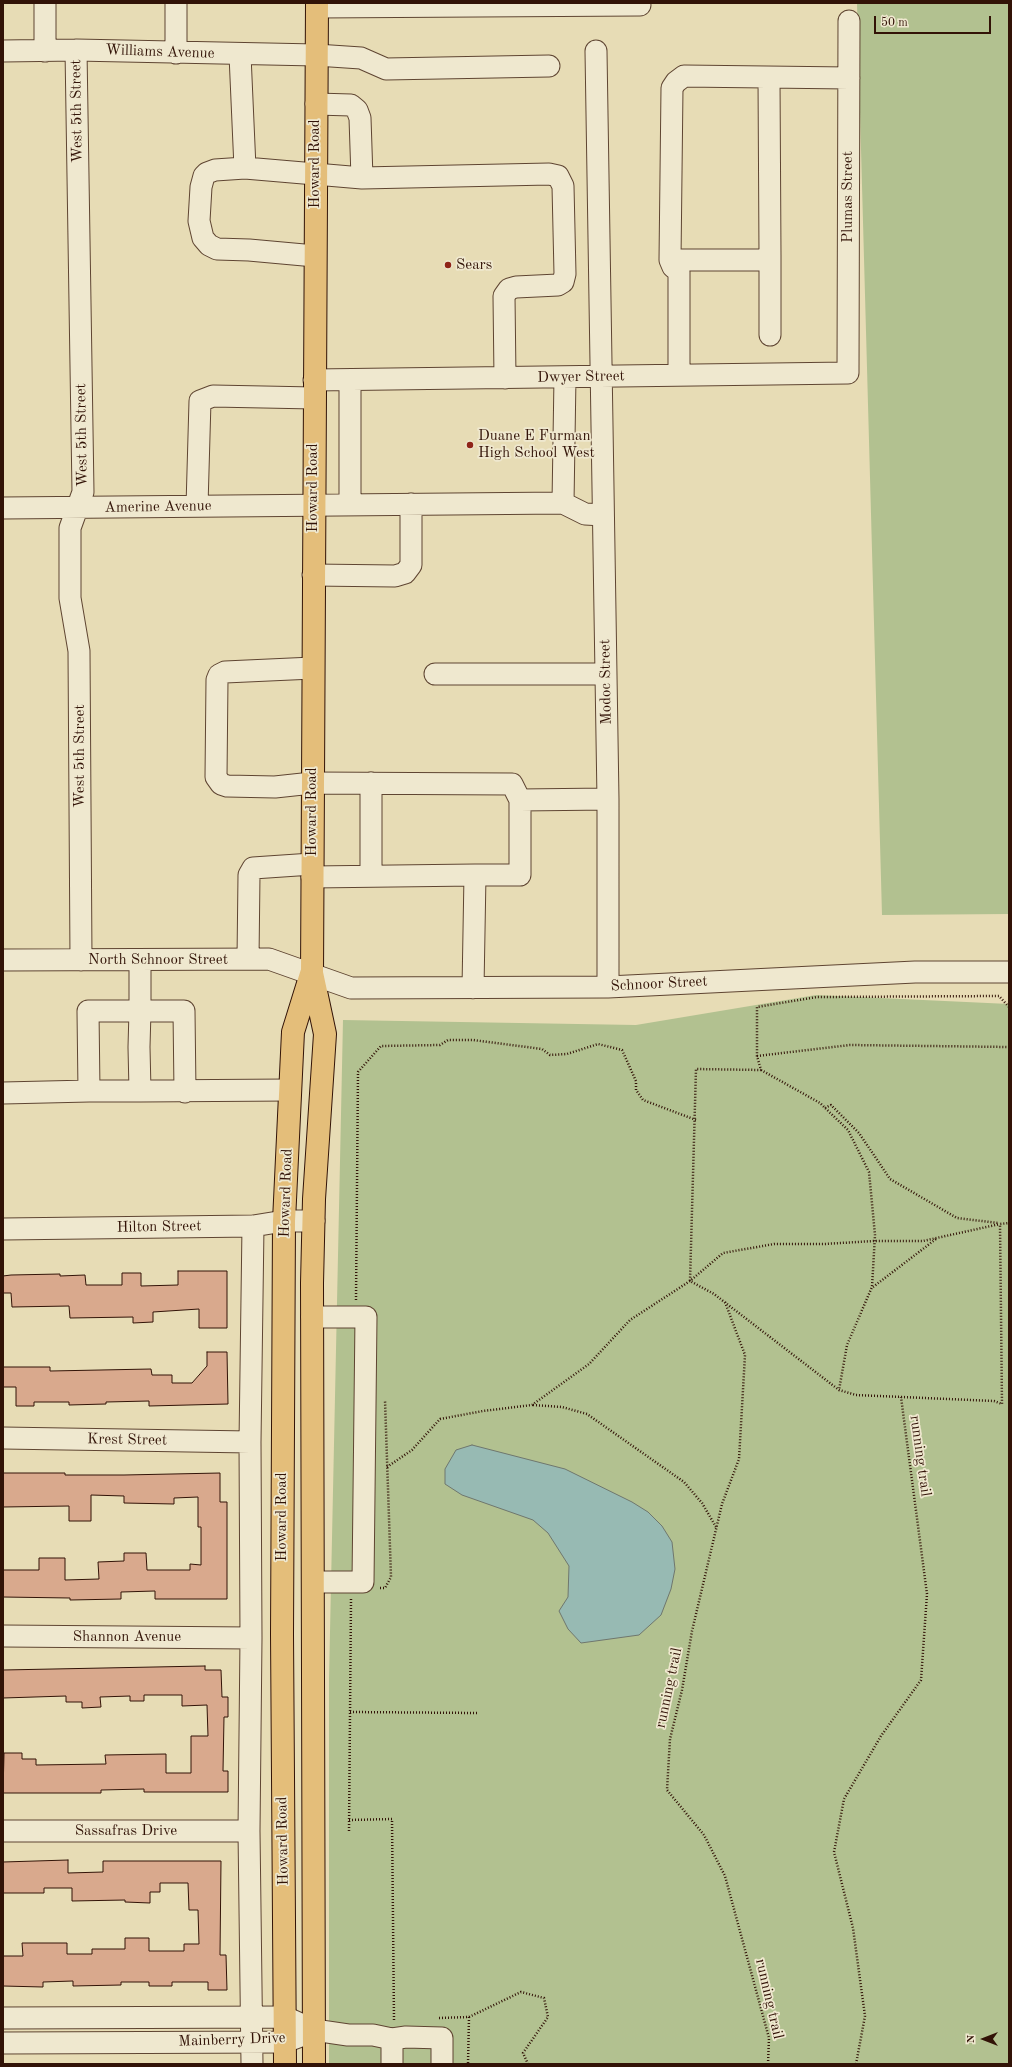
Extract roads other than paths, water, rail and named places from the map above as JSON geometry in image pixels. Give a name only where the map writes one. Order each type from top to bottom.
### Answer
[{"type":"main road","name":"Howard Road","points":[[314,2064],[312,1317],[314,1220],[325,1034],[312,973],[313,505],[317,5]]},
{"type":"main road","name":"Howard Road","points":[[285,2064],[282,1473],[284,1221],[293,1032],[312,973]]},
{"type":"main road","points":[[282,1473],[297,1513],[297,1544],[301,1562],[313,1576]]},
{"type":"street","points":[[45,3],[45,51]]},
{"type":"street","points":[[176,3],[176,52]]},
{"type":"street","points":[[317,5],[640,5]]},
{"type":"street","name":"Plumas Street","points":[[848,373],[849,21]]},
{"type":"street","name":"Williams Avenue","points":[[3,51],[76,50],[240,55],[316,55],[361,58],[386,69],[549,66]]},
{"type":"street","name":"West 5th Street","points":[[76,50],[83,492],[70,528],[70,590],[79,650],[81,960]]},
{"type":"street","name":"Modoc Street","points":[[596,51],[608,799],[608,987]]},
{"type":"street","points":[[240,55],[245,168]]},
{"type":"street","points":[[679,375],[679,272],[673,267],[670,260],[672,88],[676,82],[684,76],[849,78]]},
{"type":"street","points":[[769,78],[770,335]]},
{"type":"street","points":[[316,104],[351,105],[358,110],[360,118],[362,178]]},
{"type":"street","points":[[315,256],[249,250],[217,249],[210,245],[203,238],[199,221],[201,187],[204,176],[215,170],[245,168],[362,178],[549,174],[558,176],[563,186],[565,274],[563,282],[558,285],[516,287],[509,289],[504,296],[505,378]]},
{"type":"street","points":[[670,260],[762,260],[770,255]]},
{"type":"street","name":"Dwyer Street","points":[[197,506],[200,401],[213,396],[278,398],[350,380],[848,373]]},
{"type":"street","points":[[565,377],[563,503],[585,514],[603,515]]},
{"type":"street","points":[[350,380],[350,505]]},
{"type":"street","name":"Amerine Avenue","points":[[3,508],[563,503]]},
{"type":"street","points":[[313,575],[394,576],[405,573],[411,565],[411,504]]},
{"type":"street","points":[[248,959],[249,875],[253,868],[312,870],[371,876],[520,875],[520,800],[512,784],[312,782],[275,786],[227,786],[221,784],[216,777],[217,680],[219,675],[225,672],[313,668]]},
{"type":"street","points":[[435,674],[606,674]]},
{"type":"street","points":[[371,783],[371,876]]},
{"type":"street","points":[[520,800],[608,799]]},
{"type":"street","points":[[473,988],[475,875]]},
{"type":"street","name":"North Schnoor Street","points":[[3,960],[269,959],[312,973]]},
{"type":"street","points":[[140,960],[140,1092]]},
{"type":"street","name":"Schnoor Street","points":[[312,973],[351,988],[473,988],[608,987],[916,972],[1009,972]]},
{"type":"street","points":[[89,1092],[88,1011],[184,1011],[185,1092]]},
{"type":"street","points":[[3,1093],[290,1090]]},
{"type":"street","name":"Hilton Street","points":[[3,1229],[253,1226],[284,1221],[314,1220]]},
{"type":"street","points":[[252,2064],[249,1831],[251,1638],[250,1442],[253,1226]]},
{"type":"street","points":[[312,1317],[366,1317],[363,1582],[313,1576]]},
{"type":"street","name":"Krest Street","points":[[3,1438],[250,1442]]},
{"type":"street","name":"Shannon Avenue","points":[[3,1636],[251,1638]]},
{"type":"street","name":"Sassafras Drive","points":[[3,1831],[249,1831]]},
{"type":"street","name":"Mainberry Drive","points":[[3,2018],[285,2017],[314,2030]]},
{"type":"street","points":[[314,2030],[392,2039],[406,2037],[442,2038],[442,2064]]},
{"type":"street","name":"Mainberry Drive","points":[[3,2043],[285,2042],[314,2030]]},
{"type":"street","points":[[392,2039],[392,2064]]},
{"type":"water","points":[[472,1445],[565,1469],[632,1502],[648,1512],[662,1526],[672,1542],[675,1569],[671,1589],[661,1615],[639,1635],[581,1643],[568,1629],[559,1611],[568,1597],[569,1566],[548,1533],[533,1520],[462,1495],[445,1484],[445,1469],[456,1450]]},
{"type":"place","name":"Sears","points":[[448,265]]},
{"type":"place","name":"Duane E Furman High School West","points":[[470,445]]}]
